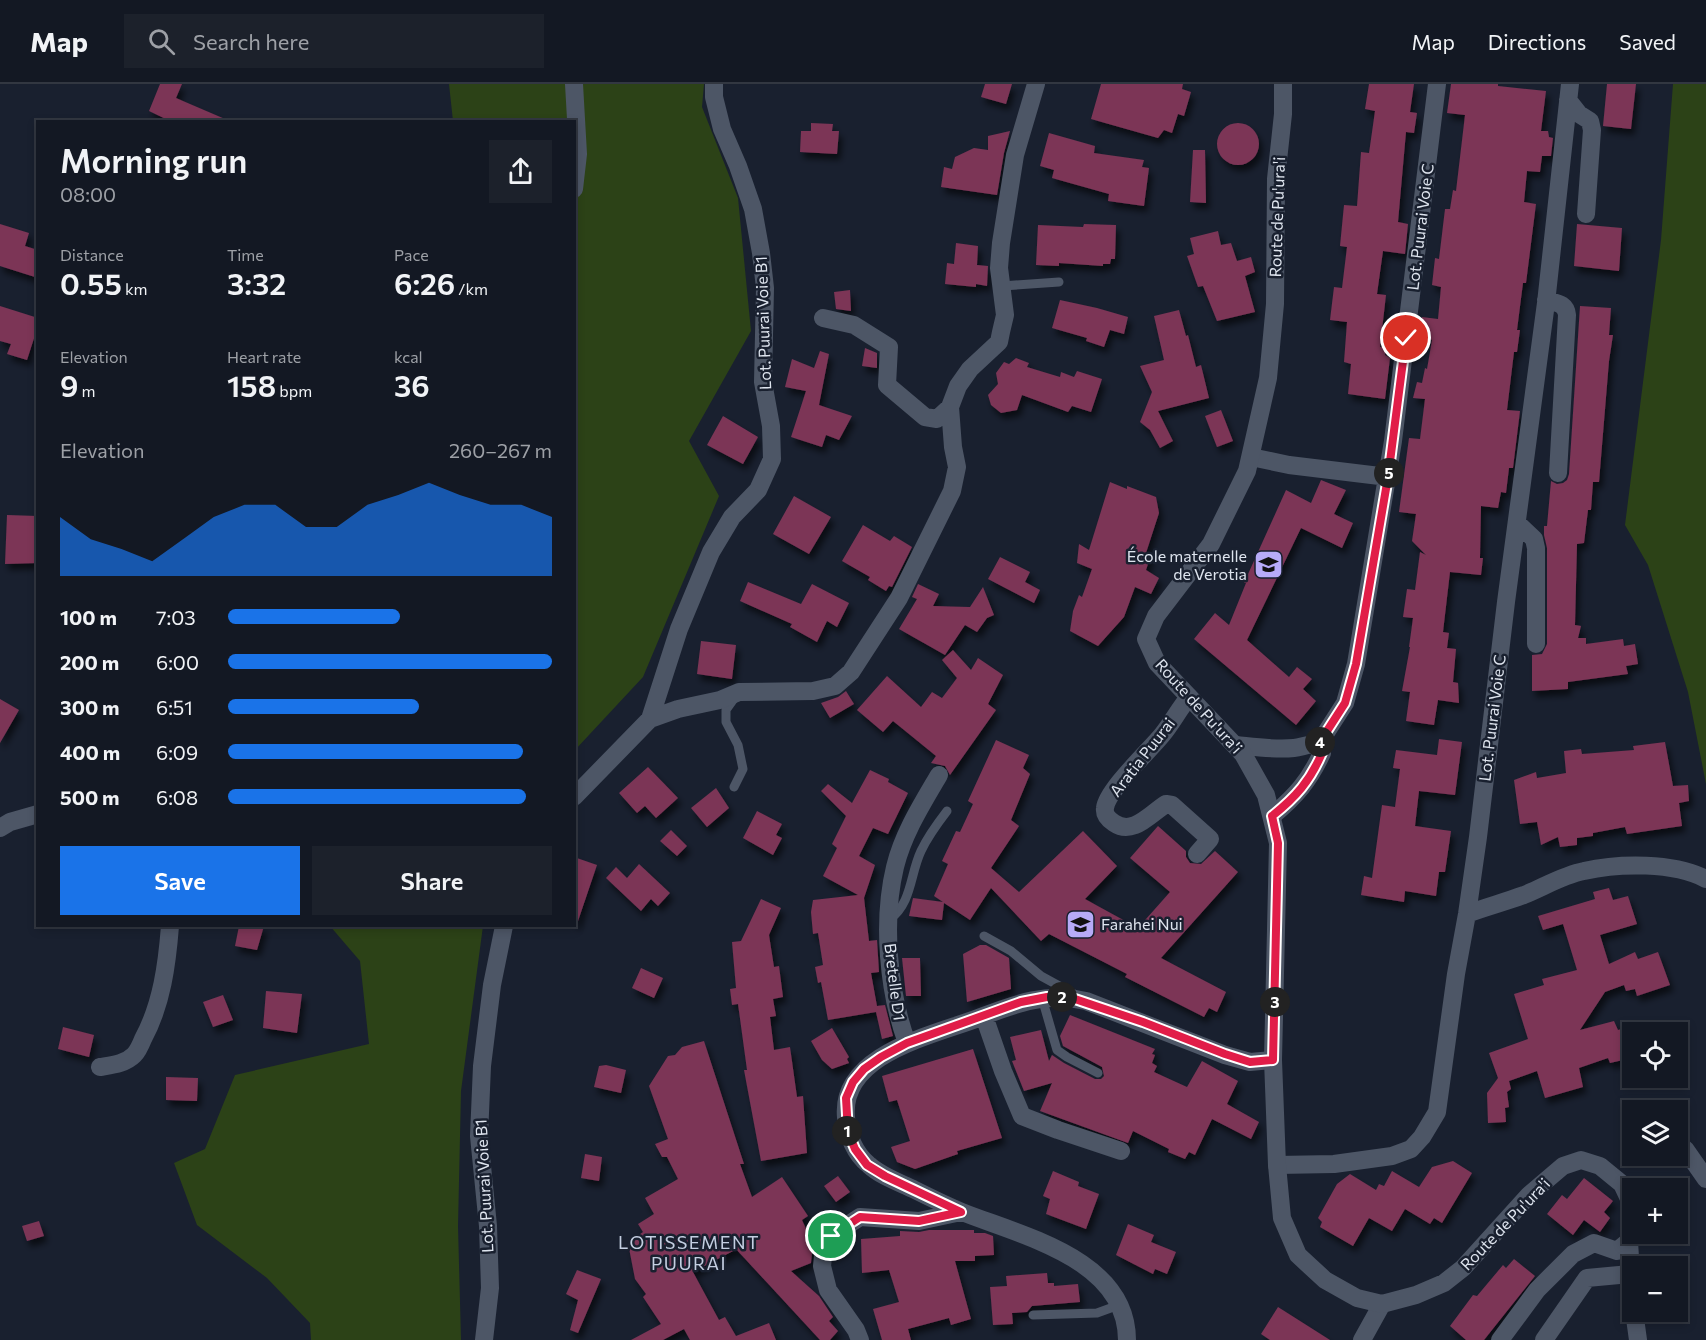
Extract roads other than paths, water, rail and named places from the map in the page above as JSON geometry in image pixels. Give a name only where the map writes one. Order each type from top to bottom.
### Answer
[{"type":"street","points":[[574,84],[579,154],[576,175]]},
{"type":"street","name":"Lot. Puurai Voie B1","points":[[650,719],[679,630],[711,552],[732,517],[758,490],[772,459],[771,426],[763,382],[765,288],[761,252],[753,209],[719,118],[714,97],[714,84]]},
{"type":"street","points":[[823,318],[854,325],[889,347],[887,385],[925,417],[937,419],[950,407],[958,386],[970,369],[999,342],[1005,315],[999,268],[1010,183],[1015,155],[1036,84]]},
{"type":"street","name":"Route de Pu'ura'i","points":[[1282,84],[1283,114],[1276,179],[1275,304],[1268,378],[1248,471],[1210,544],[1156,616],[1146,639],[1157,663],[1243,754],[1266,795],[1272,816],[1278,843],[1273,1060],[1277,1166],[1282,1218],[1298,1255],[1325,1280],[1356,1298],[1382,1304],[1416,1295],[1444,1283],[1463,1268],[1528,1195],[1563,1166],[1581,1160],[1600,1166],[1622,1184]]},
{"type":"street","name":"Lot. Puurai Voie C","points":[[1272,816],[1302,788],[1312,775],[1322,753],[1318,745],[1345,703],[1350,691],[1388,477],[1437,84]]},
{"type":"street","name":"Lot. Puurai Voie C","points":[[1569,92],[1579,114],[1590,121],[1592,130],[1586,214]]},
{"type":"street","name":"Lot. Puurai Voie C","points":[[1277,1166],[1334,1164],[1392,1156],[1411,1149],[1422,1137],[1437,1112],[1456,974],[1467,914],[1546,300],[1569,92]]},
{"type":"street","points":[[1546,300],[1562,304],[1567,315],[1558,473]]},
{"type":"street","name":"Lot. Puurai Voie B1","points":[[576,794],[650,719],[678,709],[720,700],[739,692],[813,692],[835,686],[850,672],[899,598],[952,491],[957,467],[950,407]]},
{"type":"street","points":[[1251,457],[1289,465],[1388,477]]},
{"type":"street","points":[[1516,523],[1534,539],[1536,548],[1536,644]]},
{"type":"street","name":"Aratia Puurai","points":[[1190,697],[1163,734],[1115,789],[1105,805],[1105,812],[1108,819],[1123,828],[1136,826],[1166,804],[1172,805],[1210,839],[1197,854]]},
{"type":"street","points":[[1236,745],[1263,749],[1296,748],[1312,743],[1318,745]]},
{"type":"street","name":"Bretelle D1","points":[[907,1043],[898,1020],[889,953],[891,891],[898,857],[916,814],[939,775]]},
{"type":"street","points":[[0,828],[10,822],[36,815]]},
{"type":"street","points":[[1467,914],[1583,871],[1620,866],[1659,867],[1686,871],[1706,879]]},
{"type":"street","points":[[100,1067],[120,1064],[135,1054],[145,1036],[155,1013],[162,986],[170,927]]},
{"type":"street","name":"Lot. Puurai Voie B1","points":[[483,1340],[490,1288],[488,1226],[479,1136],[482,1066],[492,985],[504,927]]},
{"type":"street","points":[[1127,1340],[1120,1305],[1109,1288],[1092,1270],[1077,1259],[961,1212],[867,1165],[855,1149],[848,1132],[846,1098],[853,1082],[864,1069],[907,1043],[1021,1002],[1042,998],[1069,997],[1086,1001],[1250,1062],[1273,1060]]},
{"type":"street","points":[[984,1016],[1022,1116],[1120,1151]]},
{"type":"street","points":[[1688,1153],[1706,1179]]},
{"type":"street","points":[[860,1340],[856,1330],[828,1290],[822,1266],[824,1247],[831,1236],[860,1217],[919,1221],[961,1212]]},
{"type":"street","points":[[1500,1340],[1537,1290],[1573,1254],[1594,1244],[1617,1251],[1625,1244]]},
{"type":"street","points":[[1544,1340],[1587,1278],[1622,1281]]},
{"type":"street","points":[[1362,1340],[1382,1304]]},
{"type":"street","points":[[1636,1322],[1638,1340]]},
{"type":"lane","points":[[1002,286],[1059,282]]},
{"type":"lane","points":[[734,788],[743,769],[738,745],[726,722],[726,710],[739,692]]},
{"type":"lane","name":"Bretelle D1","points":[[890,919],[902,907],[920,853],[931,832],[947,811]]},
{"type":"lane","points":[[984,936],[1011,951],[1041,976],[1086,1001]]},
{"type":"lane","points":[[1042,998],[1057,1050],[1098,1073]]},
{"type":"lane","points":[[1033,1315],[1097,1313],[1120,1305]]},
{"type":"place","name":"École maternelle de Verotia","points":[[1268,565]]},
{"type":"place","name":"Farahei Nui","points":[[1080,924]]},
{"type":"district","name":"LOTISSEMENT PUURAI","points":[[689,1253]]}]
